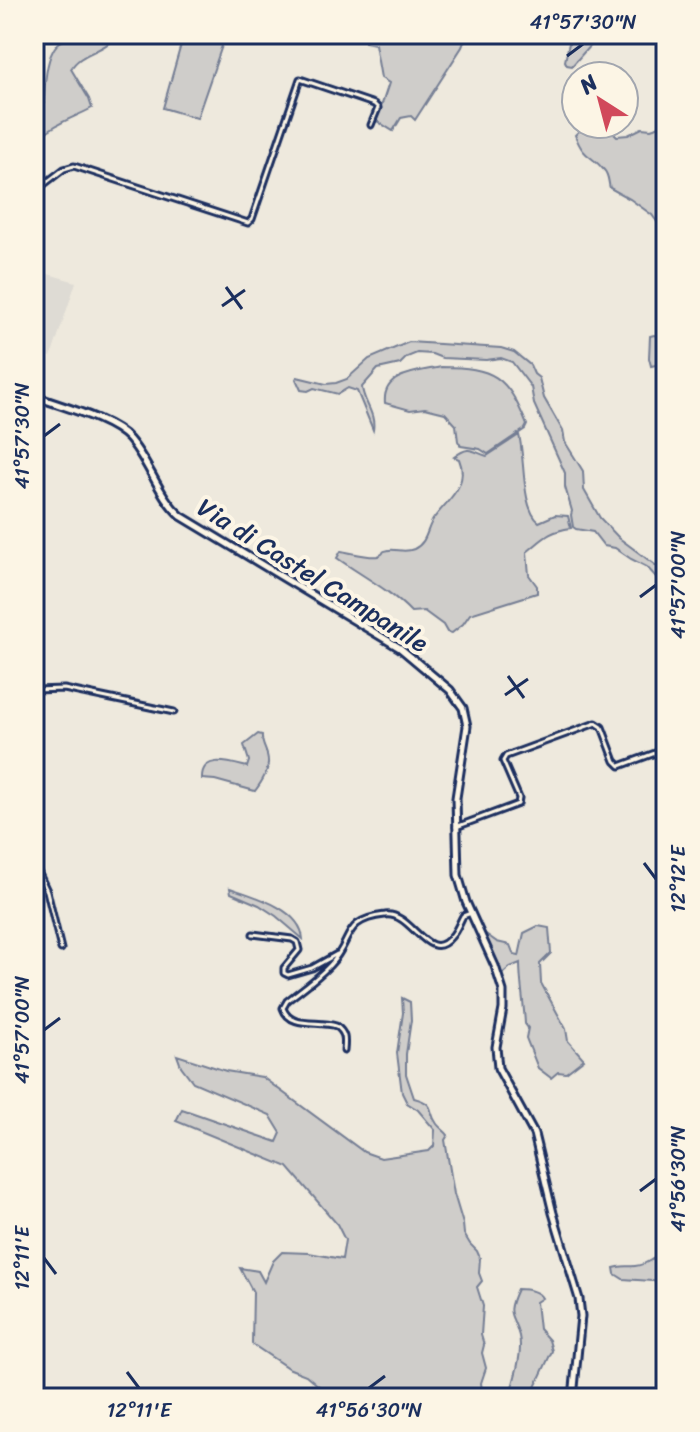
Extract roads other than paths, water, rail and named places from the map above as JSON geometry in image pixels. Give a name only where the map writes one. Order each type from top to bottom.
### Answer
[{"type":"street","points":[[34,192],[65,168],[74,166],[248,223],[252,219],[299,80],[304,79],[375,104],[378,109],[371,125]]},
{"type":"street","name":"Via di Castel Campanile","points":[[34,396],[119,431],[131,442],[170,505],[181,516],[397,646],[454,695],[462,706],[467,722],[456,792],[458,875],[503,991],[496,1047],[498,1068],[534,1134],[578,1295],[581,1316],[573,1398]]},
{"type":"street","points":[[34,690],[64,689],[174,712]]},
{"type":"street","points":[[456,827],[519,803],[503,761],[506,756],[596,723],[602,726],[619,765],[666,749]]},
{"type":"street","points":[[34,863],[47,891],[61,949]]},
{"type":"street","points":[[344,1051],[345,1039],[340,1029],[331,1024],[292,1020],[283,1008],[287,1001],[329,967],[351,928],[364,920],[396,915],[427,943],[436,946],[450,939],[463,916],[471,913]]},
{"type":"street","points":[[253,934],[292,939],[298,943],[297,952],[284,968],[284,973],[288,975],[318,966],[340,952]]},
{"type":"waterway","points":[[666,939],[658,951],[666,959]]},
{"type":"waterway","points":[[666,963],[663,980],[656,993],[665,1010],[656,1037],[666,1051]]}]
